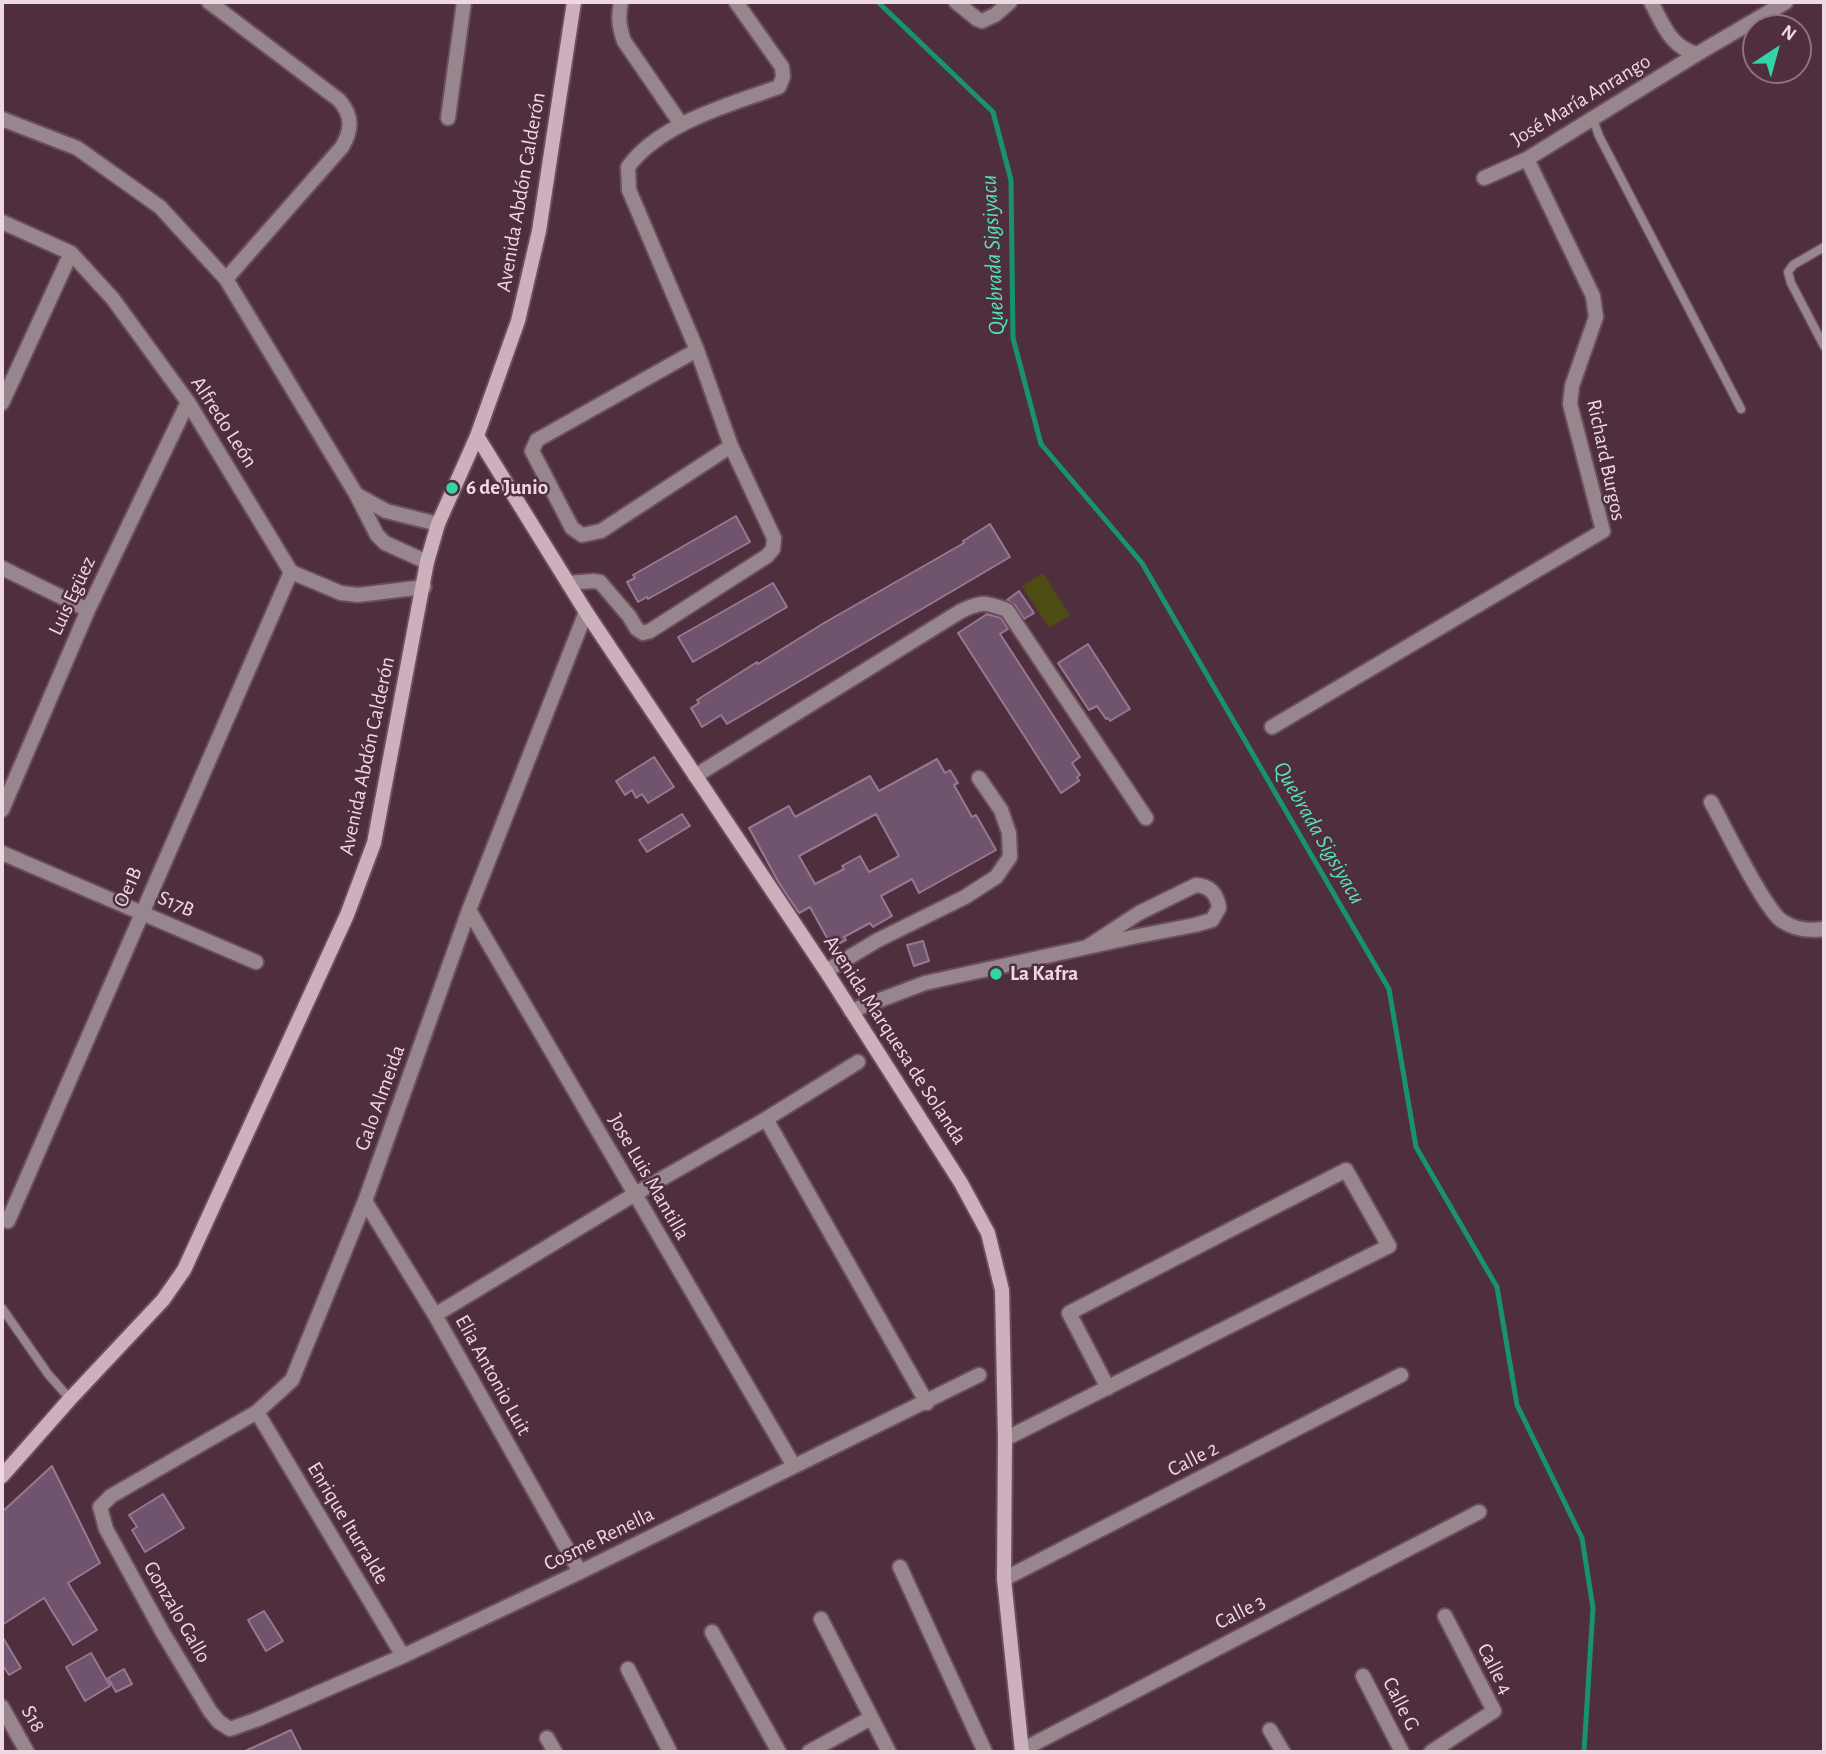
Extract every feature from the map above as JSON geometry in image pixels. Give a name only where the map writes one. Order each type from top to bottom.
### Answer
[{"type":"street","points":[[209,2],[340,100],[347,109],[351,122],[349,135],[342,147],[226,279]]},
{"type":"street","points":[[448,118],[464,2]]},
{"type":"street","name":"Avenida Abdón Calderón","points":[[2,1476],[163,1300],[184,1270],[347,915],[373,843],[427,562],[438,524],[477,436],[517,321],[539,231],[574,2]]},
{"type":"street","points":[[621,2],[619,29],[624,41],[681,124]]},
{"type":"street","points":[[568,583],[593,580],[600,582],[637,629],[650,631],[767,556],[773,549],[774,538],[731,446],[697,350],[629,190],[628,167],[637,154],[681,124],[779,87],[783,77],[782,66],[736,2]]},
{"type":"street","points":[[956,2],[982,21],[989,20],[1010,2]]},
{"type":"street","points":[[1651,2],[1674,42],[1680,48],[1697,54]]},
{"type":"street","name":"José María Anrango","points":[[1484,178],[1527,159],[1786,2]]},
{"type":"street","points":[[2,119],[77,148],[160,207],[226,279],[356,494],[377,535],[384,543],[427,562]]},
{"type":"street","name":"Richard Burgos","points":[[1272,727],[1603,531],[1570,404],[1572,386],[1596,317],[1593,296],[1527,159]]},
{"type":"street","name":"Alfredo León","points":[[2,222],[71,253],[113,299],[188,402],[291,572]]},
{"type":"street","points":[[2,404],[71,253]]},
{"type":"street","points":[[697,350],[537,440],[532,451],[572,528],[582,535],[601,531],[731,446]]},
{"type":"street","name":"Luis Egüez","points":[[2,810],[88,610],[188,402]]},
{"type":"street","name":"Avenida Marquesa de Solanda","points":[[477,436],[586,612],[826,971],[961,1183],[988,1233],[1002,1290],[1004,1579],[1022,1751]]},
{"type":"street","points":[[356,494],[386,511],[438,524]]},
{"type":"street","points":[[2,568],[88,610]]},
{"type":"street","points":[[291,572],[341,593],[358,595],[424,587]]},
{"type":"street","name":"Oe1B","points":[[8,1221],[140,912],[291,572]]},
{"type":"street","points":[[695,776],[979,602],[1007,610],[1146,818]]},
{"type":"street","name":"Galo Almeida","points":[[100,1507],[111,1496],[257,1412],[292,1380],[365,1201],[468,910],[586,612]]},
{"type":"street","points":[[826,971],[877,940],[965,897],[996,877],[1010,857],[1009,833],[1001,810],[979,778]]},
{"type":"street","points":[[1711,802],[1766,901],[1780,920],[1802,929],[1824,929]]},
{"type":"street","name":"S17B","points":[[2,853],[256,962]]},
{"type":"street","points":[[851,1011],[925,983],[1204,923],[1217,914],[1218,902],[1205,886],[1196,885],[1139,913],[1087,947]]},
{"type":"street","name":"Jose Luis Mantilla","points":[[468,910],[794,1466]]},
{"type":"street","points":[[435,1315],[858,1062]]},
{"type":"street","points":[[766,1119],[927,1403]]},
{"type":"street","points":[[1005,1439],[1108,1388],[1388,1246],[1346,1170],[1069,1313],[1108,1388]]},
{"type":"street","name":"Elia Antonio Luit","points":[[365,1201],[435,1315],[580,1572]]},
{"type":"street","name":"Cosme Renella","points":[[230,1729],[258,1720],[403,1656],[927,1403],[979,1375]]},
{"type":"street","name":"Calle 2","points":[[1004,1579],[1401,1375]]},
{"type":"street","name":"Enrique Iturralde","points":[[257,1412],[403,1656]]},
{"type":"street","name":"Gonzalo Gallo","points":[[100,1507],[106,1529],[163,1633],[210,1711],[219,1722],[230,1729]]},
{"type":"street","name":"Calle 3","points":[[1022,1751],[1479,1512]]},
{"type":"street","points":[[900,1567],[985,1752]]},
{"type":"street","name":"Calle 4","points":[[1431,1752],[1493,1711],[1445,1616]]},
{"type":"street","points":[[821,1619],[889,1752]]},
{"type":"street","points":[[712,1632],[779,1752]]},
{"type":"street","points":[[628,1670],[670,1752]]},
{"type":"street","name":"Calle G","points":[[1363,1676],[1402,1752]]},
{"type":"street","name":"S18","points":[[2,1707],[27,1752]]},
{"type":"street","points":[[809,1752],[871,1718]]},
{"type":"street","points":[[1270,1730],[1283,1752]]},
{"type":"street","points":[[547,1738],[555,1752]]},
{"type":"lane","points":[[1593,119],[1599,136],[1741,409]]},
{"type":"lane","points":[[1824,247],[1793,265],[1788,272],[1791,283],[1824,346]]},
{"type":"lane","points":[[2,1308],[48,1374],[70,1399]]},
{"type":"shaded area","points":[[1043,573],[1070,615],[1049,628],[1022,586]]},
{"type":"building","points":[[736,516],[750,542],[638,602],[627,582],[635,578],[633,575]]},
{"type":"building","points":[[990,524],[1010,557],[727,724],[721,715],[702,727],[691,708],[699,703],[697,700],[757,662],[758,664],[964,543],[963,541]]},
{"type":"building","points":[[773,583],[787,607],[693,662],[678,637]]},
{"type":"building","points":[[1019,591],[1034,613],[1024,619],[1015,605],[1007,600]]},
{"type":"building","points":[[987,614],[1001,618],[1008,629],[1000,634],[1080,757],[1072,763],[1080,775],[1077,777],[1079,781],[1061,793],[958,633]]},
{"type":"building","points":[[1088,644],[1130,709],[1110,721],[1097,706],[1089,710],[1058,663]]},
{"type":"building","points":[[654,757],[674,787],[648,803],[642,794],[636,798],[632,790],[625,795],[616,781]]},
{"type":"building","points":[[937,759],[945,773],[950,770],[958,783],[954,785],[972,817],[976,815],[996,850],[919,893],[912,879],[881,896],[892,916],[873,927],[870,923],[832,947],[810,907],[799,913],[749,828],[789,806],[795,817],[870,776],[879,791]],"holes":[[[876,814],[899,856],[869,872],[860,856],[842,866],[844,869],[815,884],[799,856]]]},
{"type":"building","points":[[682,814],[690,826],[647,852],[639,840]]},
{"type":"building","points":[[923,941],[929,961],[914,966],[907,945]]},
{"type":"building","points":[[52,1466],[100,1563],[68,1583],[97,1630],[73,1645],[44,1598],[2,1625],[2,1512]]},
{"type":"building","points":[[163,1494],[184,1528],[145,1552],[132,1530],[137,1527],[129,1515]]},
{"type":"building","points":[[264,1611],[283,1641],[266,1651],[248,1620]]},
{"type":"building","points":[[2,1636],[21,1668],[9,1675],[2,1664]]},
{"type":"building","points":[[91,1653],[110,1686],[85,1701],[66,1667]]},
{"type":"building","points":[[124,1669],[132,1684],[116,1692],[108,1678]]},
{"type":"building","points":[[291,1730],[302,1752],[243,1752]]},
{"type":"waterway","name":"Quebrada Sigsiyacu","points":[[878,2],[993,112],[1011,180],[1013,338],[1041,444],[1142,563],[1389,989],[1416,1147],[1497,1287],[1517,1405],[1582,1538],[1593,1608],[1584,1752]]},
{"type":"place","name":"6 de Junio","points":[[452,488]]},
{"type":"place","name":"La Kafra","points":[[996,974]]}]
